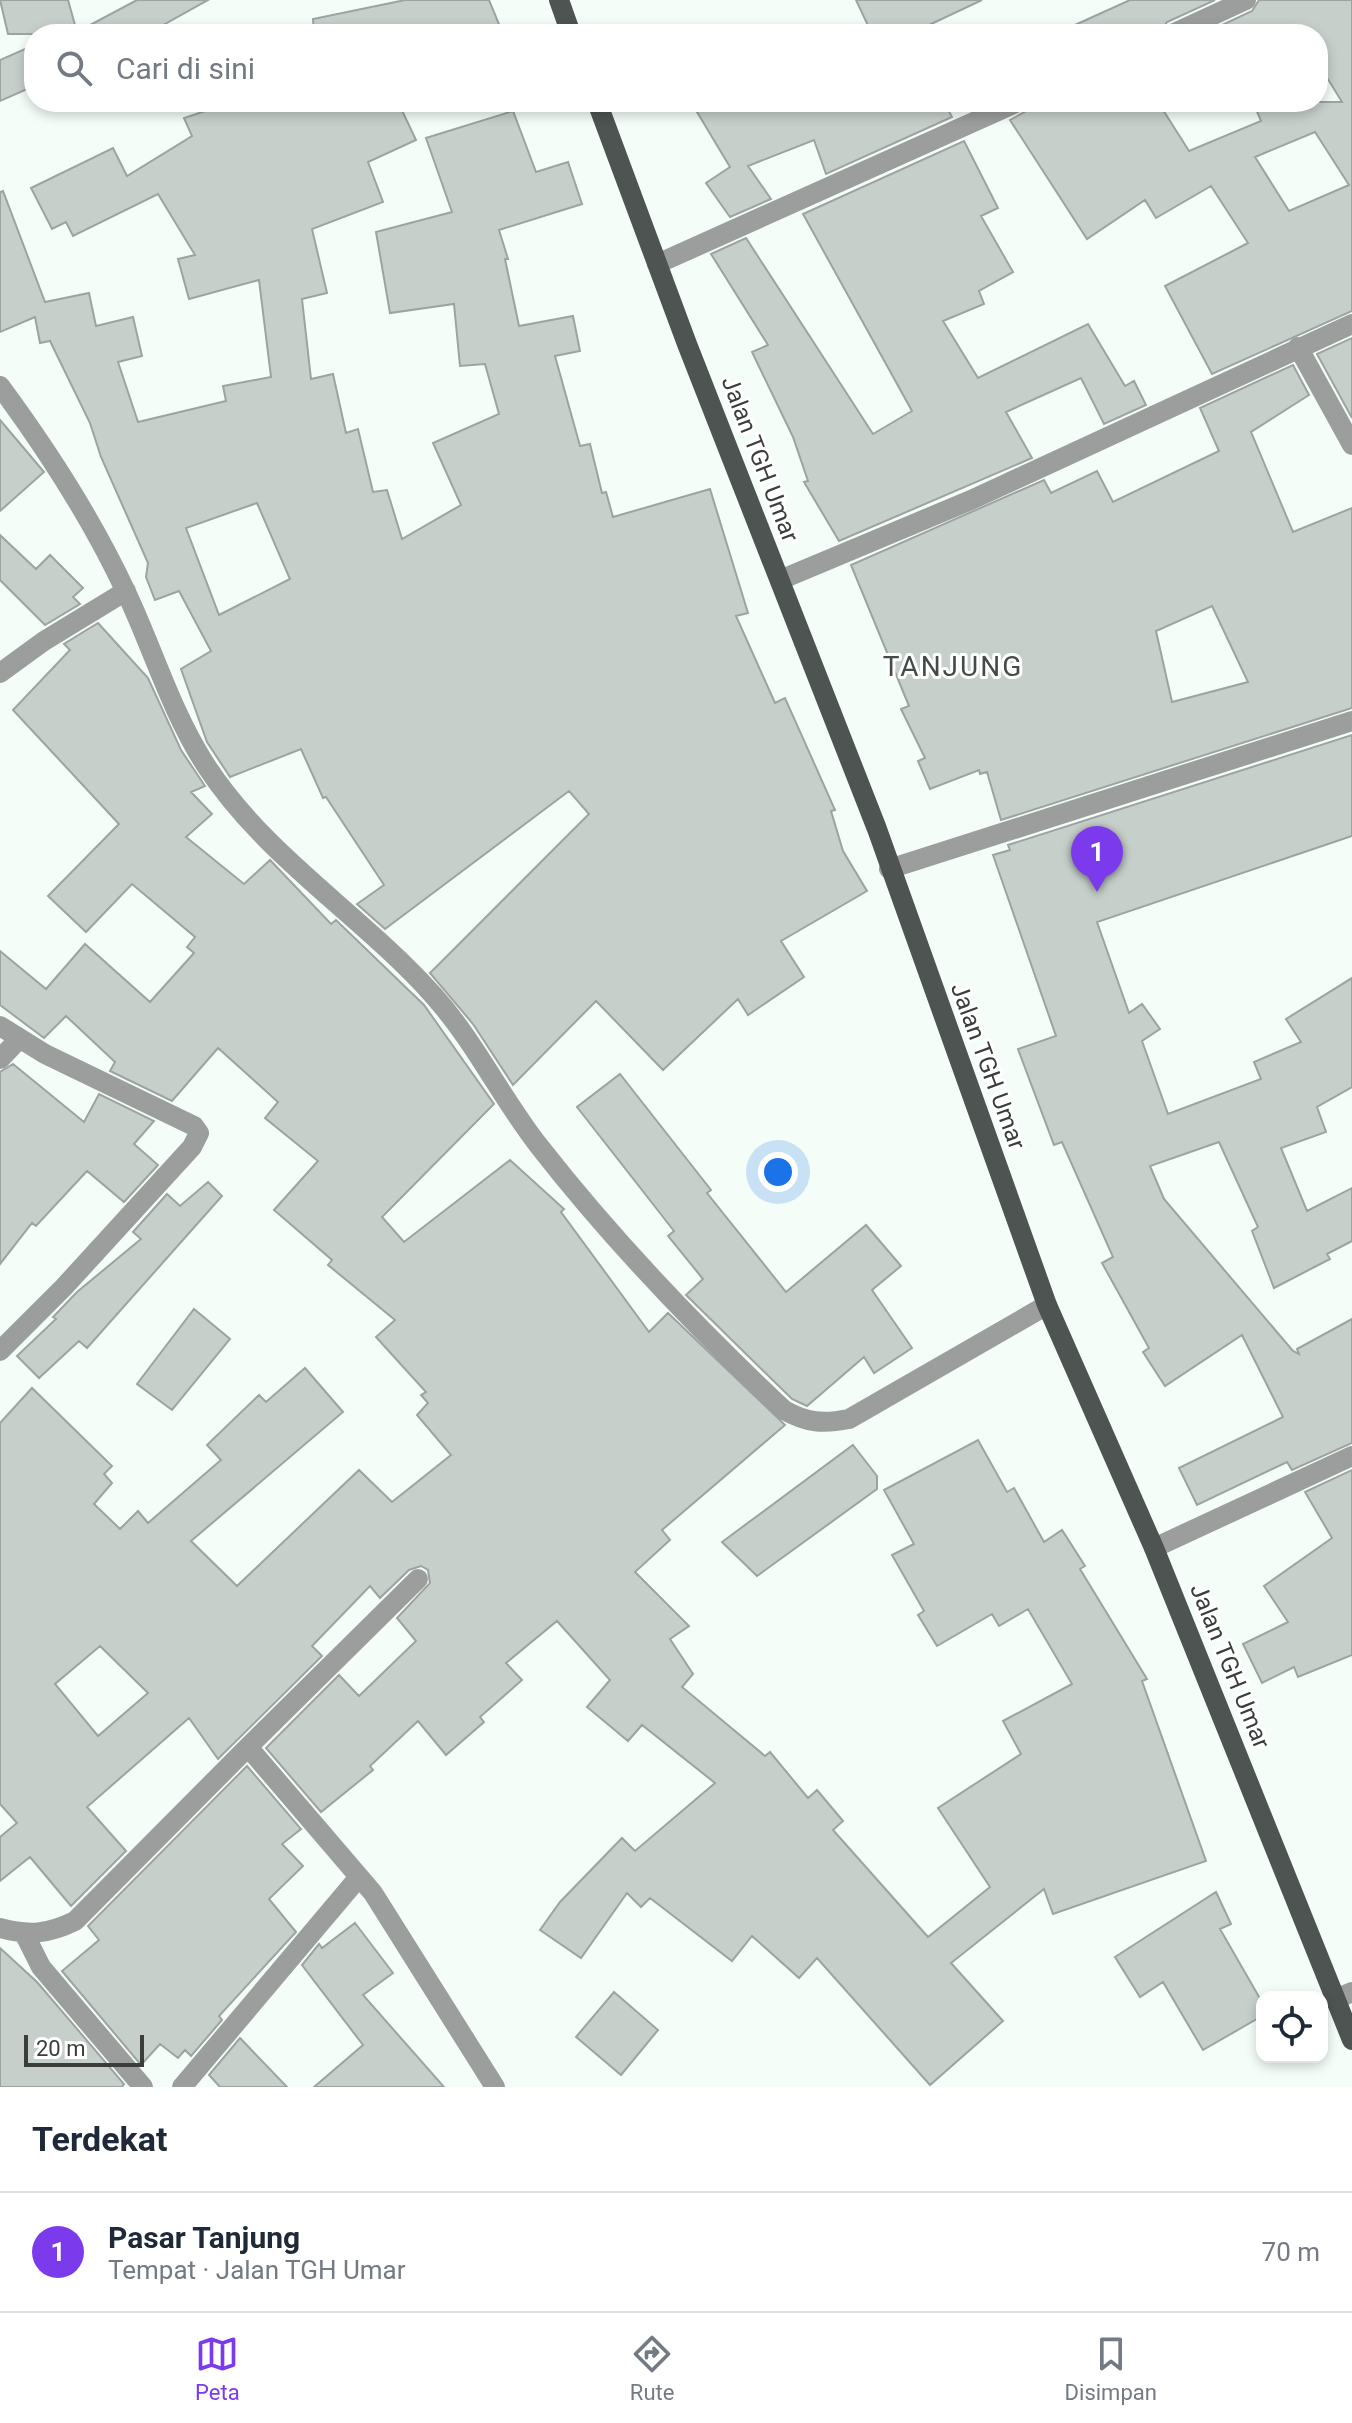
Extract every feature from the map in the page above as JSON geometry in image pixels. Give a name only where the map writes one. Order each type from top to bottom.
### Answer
[{"type":"main road","points":[[559,0],[567,24]]},
{"type":"main road","name":"Jalan TGH Umar","points":[[601,112],[877,829],[1047,1305],[1344,1995],[1352,2040]]},
{"type":"street","points":[[1194,24],[1246,0]]},
{"type":"street","points":[[657,264],[996,112]]},
{"type":"street","points":[[780,580],[971,500],[1352,324]]},
{"type":"street","points":[[1298,347],[1352,445]]},
{"type":"street","points":[[0,386],[45,448],[126,591],[177,713],[232,803],[291,864],[435,997],[537,1144],[587,1204],[784,1410],[804,1421],[826,1424],[849,1419],[1047,1305]]},
{"type":"street","points":[[0,673],[44,641],[126,591]]},
{"type":"street","points":[[889,869],[1352,721]]},
{"type":"street","points":[[0,1026],[18,1040],[194,1126],[199,1133],[192,1147],[64,1287],[0,1351]]},
{"type":"street","points":[[0,1059],[18,1040]]},
{"type":"street","points":[[1154,1548],[1352,1456]]},
{"type":"street","points":[[1,1928],[25,1935],[53,1932],[75,1921],[418,1579]]},
{"type":"street","points":[[248,1747],[359,1877],[462,2030],[495,2087]]},
{"type":"street","points":[[182,2087],[359,1877]]},
{"type":"street","points":[[25,1935],[41,1967],[143,2087]]},
{"type":"building","points":[[0,0],[68,0],[75,24],[24,24],[24,34],[8,34]]},
{"type":"building","points":[[137,0],[208,0],[165,24],[92,24]]},
{"type":"building","points":[[405,0],[489,0],[499,24],[313,24],[313,19]]},
{"type":"building","points":[[856,0],[982,0],[931,24],[867,24]]},
{"type":"building","points":[[1130,0],[1215,0],[1166,24],[1077,24]]},
{"type":"building","points":[[1259,0],[1352,0],[1352,311],[1212,374],[1165,286],[1248,243],[1211,186],[1156,218],[1145,200],[1087,239],[1010,120],[1024,112],[1164,112],[1189,151],[1261,121],[1257,112],[1328,112],[1328,102],[1342,102],[1328,79],[1328,24],[1224,24],[1252,11]],"holes":[[[1315,132],[1349,185],[1289,211],[1255,157]]]},
{"type":"building","points":[[24,49],[24,90],[0,101],[0,60]]},
{"type":"building","points":[[202,112],[403,112],[416,140],[368,162],[383,202],[312,229],[327,293],[302,299],[311,379],[333,374],[346,433],[358,429],[373,492],[387,490],[402,539],[461,505],[433,443],[499,414],[485,364],[460,366],[454,304],[390,313],[376,232],[452,212],[426,138],[513,112],[536,172],[568,162],[582,204],[499,230],[508,259],[505,259],[519,326],[573,316],[580,351],[555,356],[580,446],[590,444],[602,493],[606,492],[613,517],[710,489],[748,613],[736,616],[775,703],[785,698],[835,810],[831,811],[843,851],[867,891],[781,941],[804,977],[748,1015],[738,999],[663,1070],[596,1001],[513,1085],[473,1024],[430,973],[589,814],[569,791],[385,929],[357,904],[384,885],[326,797],[323,798],[301,749],[230,777],[207,742],[181,669],[211,651],[179,591],[155,600],[146,577],[148,563],[101,457],[90,423],[50,341],[40,343],[35,317],[0,332],[0,192],[3,191],[45,302],[89,293],[96,326],[133,317],[142,356],[118,362],[138,422],[226,401],[223,386],[271,377],[259,280],[189,299],[178,259],[195,255],[158,194],[73,236],[66,222],[52,229],[31,188],[113,148],[127,176],[192,136],[184,118]],"holes":[[[257,503],[290,579],[219,615],[186,528]]]},
{"type":"building","points":[[697,112],[949,112],[952,117],[826,174],[814,140],[748,166],[771,199],[730,217],[706,183],[730,167]]},
{"type":"building","points":[[964,141],[998,208],[981,216],[1013,272],[979,291],[984,304],[943,321],[978,378],[1088,324],[1125,386],[1134,381],[1146,405],[1104,424],[1081,378],[1006,412],[1032,458],[839,541],[804,482],[808,481],[793,437],[752,352],[768,345],[711,254],[746,238],[873,434],[912,411],[803,214]]},
{"type":"building","points":[[1352,338],[1352,418],[1317,354]]},
{"type":"building","points":[[1293,365],[1309,395],[1251,432],[1293,532],[1352,508],[1352,708],[1001,820],[987,772],[980,774],[979,770],[930,789],[918,761],[925,758],[901,709],[909,706],[851,565],[1044,480],[1051,493],[1097,471],[1113,502],[1219,451],[1200,408]],"holes":[[[1212,606],[1248,682],[1172,702],[1156,631]]]},
{"type":"building","points":[[0,420],[44,472],[0,511]]},
{"type":"building","points":[[0,535],[36,569],[50,555],[83,588],[73,597],[80,604],[45,625],[0,580]]},
{"type":"building","points":[[98,623],[148,678],[181,750],[205,786],[191,792],[212,814],[186,837],[244,884],[270,860],[331,924],[336,920],[424,1005],[494,1104],[382,1217],[404,1242],[510,1160],[564,1209],[561,1212],[649,1332],[668,1313],[785,1425],[662,1530],[670,1540],[635,1572],[689,1626],[670,1639],[693,1674],[682,1687],[765,1756],[770,1752],[808,1798],[817,1790],[843,1821],[833,1830],[928,1937],[990,1887],[938,1808],[1021,1754],[1003,1721],[1072,1684],[1028,1609],[999,1626],[992,1614],[937,1646],[918,1615],[924,1611],[892,1555],[914,1544],[884,1490],[978,1440],[1007,1492],[1014,1488],[1044,1542],[1062,1530],[1085,1566],[1080,1569],[1147,1679],[1142,1681],[1206,1861],[1053,1914],[1044,1889],[951,1963],[1003,2021],[930,2085],[817,1958],[799,1978],[752,1936],[732,1961],[650,1898],[641,1907],[627,1893],[581,1958],[540,1930],[560,1902],[622,1838],[635,1851],[715,1783],[642,1725],[628,1741],[587,1707],[610,1680],[557,1621],[506,1663],[522,1680],[480,1717],[484,1722],[446,1755],[418,1721],[370,1766],[373,1770],[321,1812],[266,1748],[339,1675],[359,1696],[416,1641],[397,1618],[430,1583],[428,1570],[421,1566],[409,1570],[380,1598],[370,1586],[312,1646],[322,1656],[218,1759],[189,1718],[87,1807],[126,1851],[71,1906],[30,1857],[0,1881],[0,1837],[17,1823],[0,1804],[0,1423],[32,1388],[112,1466],[104,1474],[112,1483],[94,1504],[120,1529],[138,1511],[148,1523],[221,1460],[207,1445],[259,1395],[266,1402],[305,1368],[343,1412],[191,1541],[237,1586],[359,1470],[392,1502],[451,1455],[417,1415],[428,1403],[421,1395],[426,1392],[376,1337],[395,1320],[328,1265],[332,1260],[274,1210],[318,1161],[265,1118],[278,1102],[218,1048],[172,1101],[110,1071],[115,1062],[66,1016],[44,1038],[0,1005],[0,951],[46,989],[85,944],[150,1002],[194,953],[187,947],[195,937],[132,884],[86,932],[48,896],[119,824],[13,710],[70,650],[64,644]],"holes":[[[100,1646],[148,1693],[98,1736],[55,1684]]]},
{"type":"building","points":[[1352,735],[1352,836],[1097,922],[1129,1013],[1142,1004],[1160,1029],[1142,1041],[1168,1114],[1261,1079],[1254,1062],[1301,1042],[1286,1019],[1352,978],[1352,1087],[1317,1107],[1326,1132],[1281,1148],[1307,1211],[1352,1188],[1352,1241],[1327,1254],[1330,1259],[1274,1288],[1252,1231],[1258,1227],[1219,1142],[1150,1166],[1164,1199],[1293,1351],[1299,1354],[1297,1349],[1352,1319],[1352,1443],[1292,1470],[1287,1462],[1197,1505],[1179,1468],[1283,1417],[1242,1335],[1165,1386],[1143,1352],[1149,1348],[1102,1263],[1113,1257],[1062,1142],[1054,1145],[1018,1049],[1056,1036],[993,855],[1010,850],[1008,845]]},
{"type":"building","points":[[13,1064],[84,1122],[99,1094],[154,1121],[134,1144],[158,1165],[124,1202],[87,1171],[36,1226],[32,1223],[0,1264],[0,1072]]},
{"type":"building","points":[[620,1074],[711,1190],[707,1193],[786,1292],[866,1225],[901,1266],[872,1290],[912,1348],[874,1373],[864,1357],[807,1406],[792,1399],[686,1295],[703,1279],[668,1236],[674,1231],[577,1107]]},
{"type":"building","points":[[208,1182],[222,1196],[87,1348],[79,1341],[39,1378],[17,1356],[56,1319],[53,1317],[77,1292],[141,1239],[133,1232],[167,1194],[180,1206]]},
{"type":"building","points":[[194,1309],[230,1339],[172,1410],[137,1384]]},
{"type":"building","points":[[853,1445],[877,1476],[877,1489],[757,1576],[722,1542]]},
{"type":"building","points":[[1352,1470],[1352,1655],[1298,1677],[1294,1667],[1262,1683],[1243,1644],[1288,1622],[1264,1586],[1332,1538],[1305,1492]]},
{"type":"building","points":[[247,1766],[301,1829],[282,1844],[303,1866],[269,1899],[296,1932],[219,2016],[222,2020],[191,2056],[185,2050],[178,2058],[160,2044],[141,2065],[62,1971],[99,1940],[88,1926]]},
{"type":"building","points":[[1216,1892],[1231,1924],[1220,1929],[1256,1992],[1256,2019],[1203,2050],[1163,1982],[1140,1997],[1115,1957]]},
{"type":"building","points":[[355,1923],[393,1973],[363,1995],[444,2087],[314,2087],[363,2045],[302,1965],[319,1944],[322,1948]]},
{"type":"building","points":[[0,1948],[37,1982],[124,2084],[122,2087],[0,2087]]},
{"type":"building","points":[[614,1992],[658,2030],[621,2075],[576,2037]]},
{"type":"building","points":[[240,2038],[287,2087],[220,2087],[209,2075]]},
{"type":"place","name":"Pasar Tanjung","points":[[1097,892]]},
{"type":"district","name":"TANJUNG","points":[[953,666]]}]
